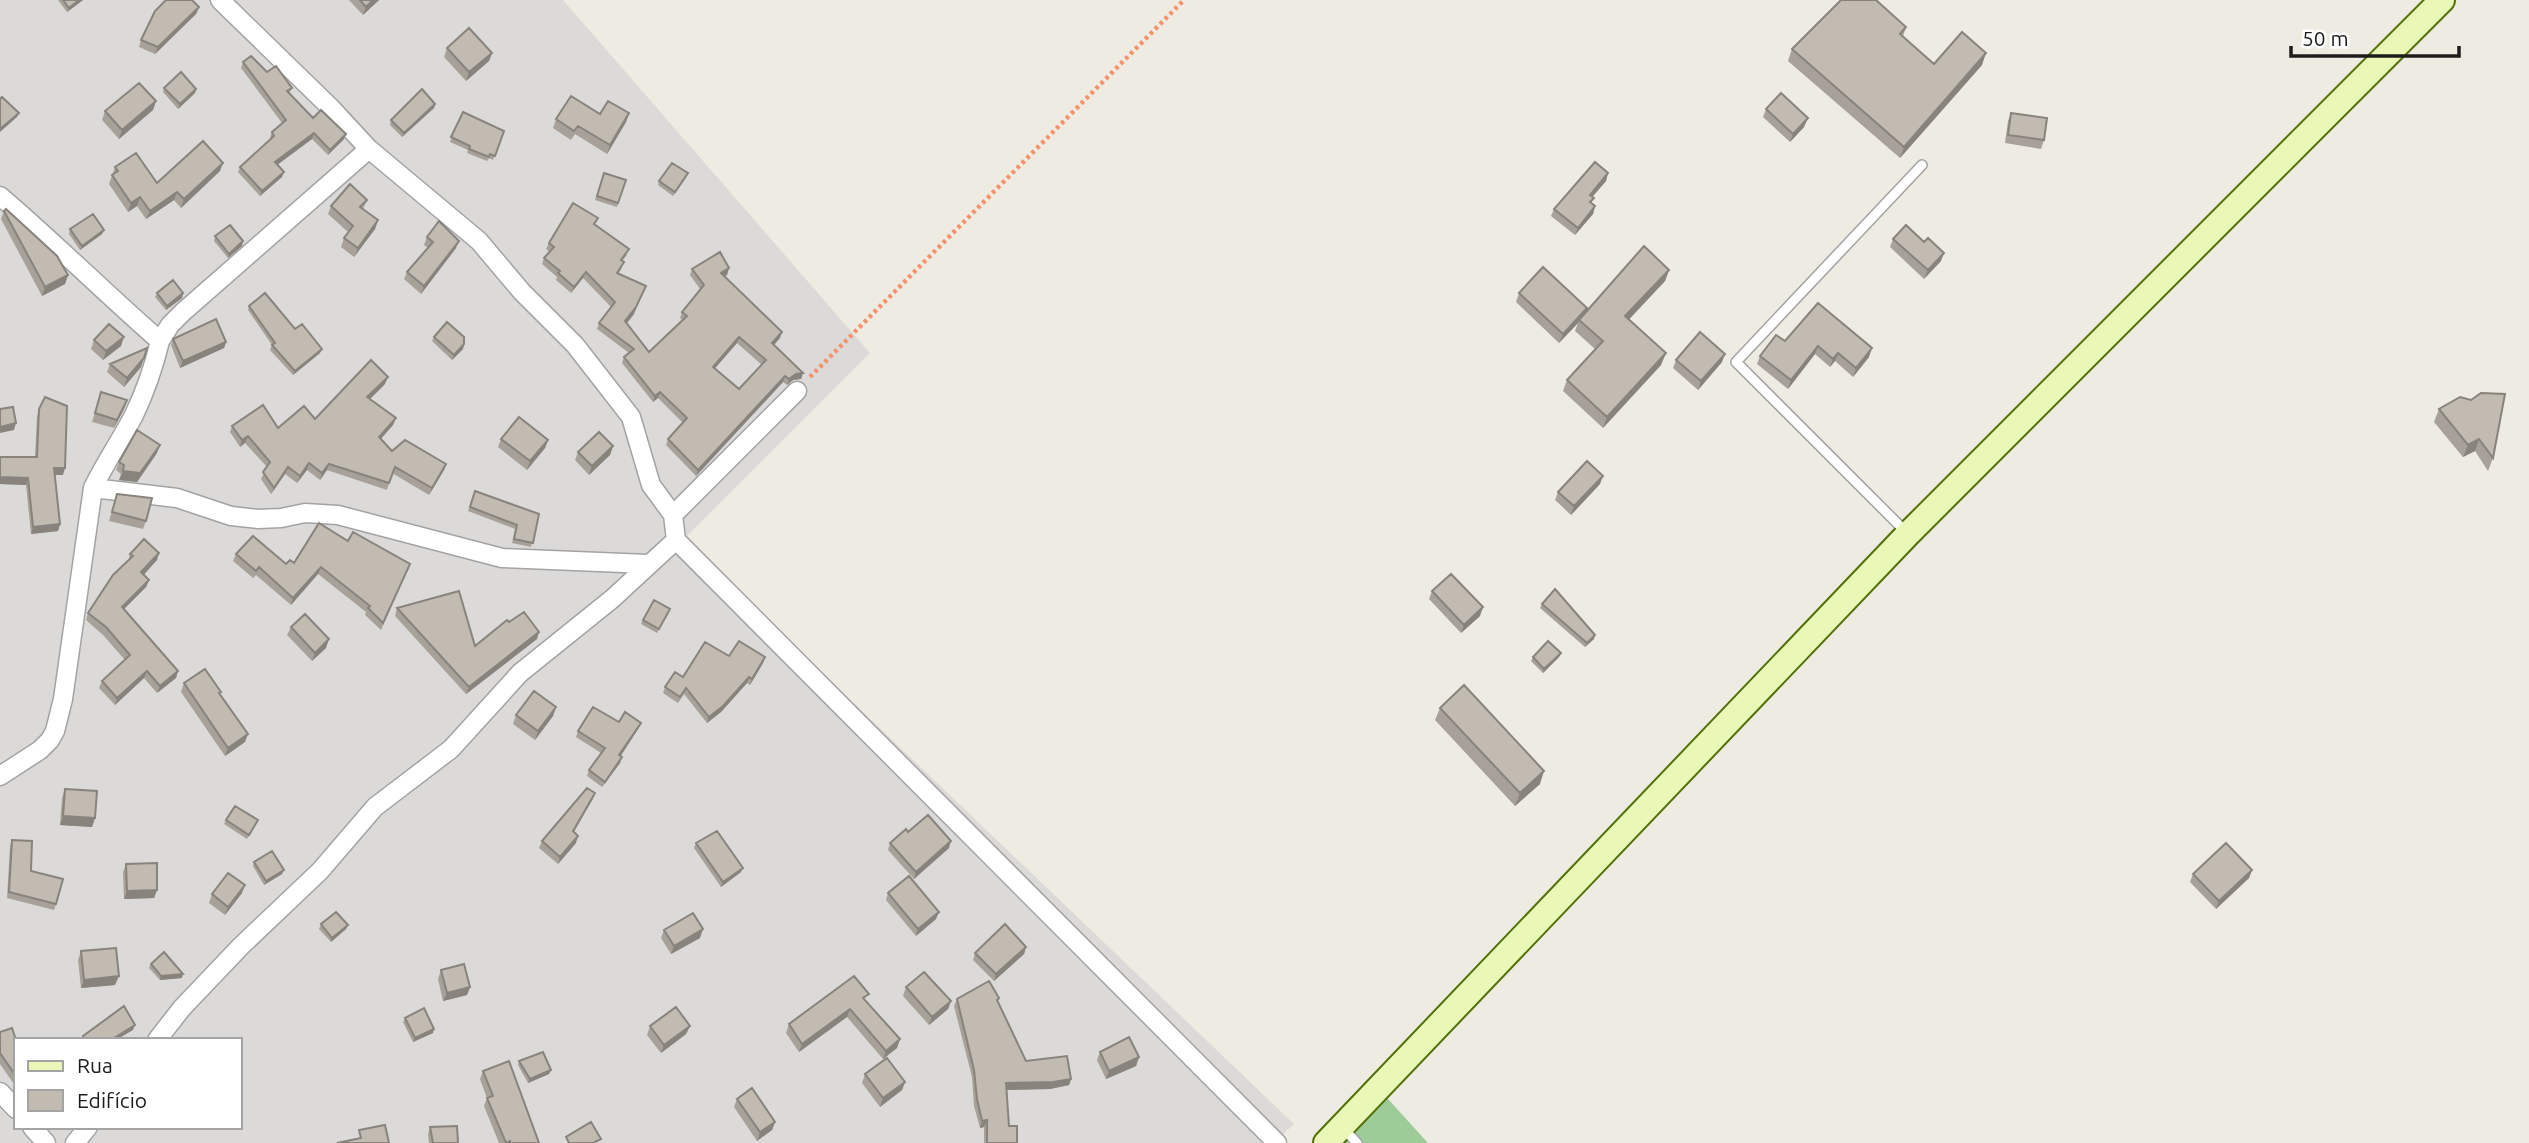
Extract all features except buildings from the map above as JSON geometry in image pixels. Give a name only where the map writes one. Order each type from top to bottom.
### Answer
[{"type":"main road","points":[[1342,1138],[1908,534],[2442,0]]},
{"type":"street","points":[[220,0],[331,108],[369,149],[479,241],[522,292],[575,345],[631,417],[651,485],[673,515],[676,540],[1277,1143]]},
{"type":"street","points":[[0,776],[40,750],[55,731],[63,699],[93,488],[107,458],[134,415],[155,362],[160,341],[170,325],[183,312],[369,149]]},
{"type":"street","points":[[0,196],[160,341]]},
{"type":"street","points":[[673,515],[797,391]]},
{"type":"street","points":[[93,488],[177,498],[231,516],[258,519],[305,513],[338,515],[502,558],[648,564]]},
{"type":"street","points":[[159,1038],[182,1008],[241,946],[320,871],[375,807],[451,749],[520,673],[612,599],[676,540]]},
{"type":"street","points":[[0,1092],[14,1108]]},
{"type":"street","points":[[34,1129],[46,1143]]},
{"type":"street","points":[[75,1143],[86,1129]]},
{"type":"lane","points":[[1908,534],[1736,362],[1922,165]]},
{"type":"path","points":[[797,391],[1184,0]]},
{"type":"shaded area","points":[[0,0],[563,0],[870,353],[683,540],[1294,1124],[1274,1143],[0,1143]]},
{"type":"green space","points":[[1379,1089],[1428,1143],[1325,1143]]}]
